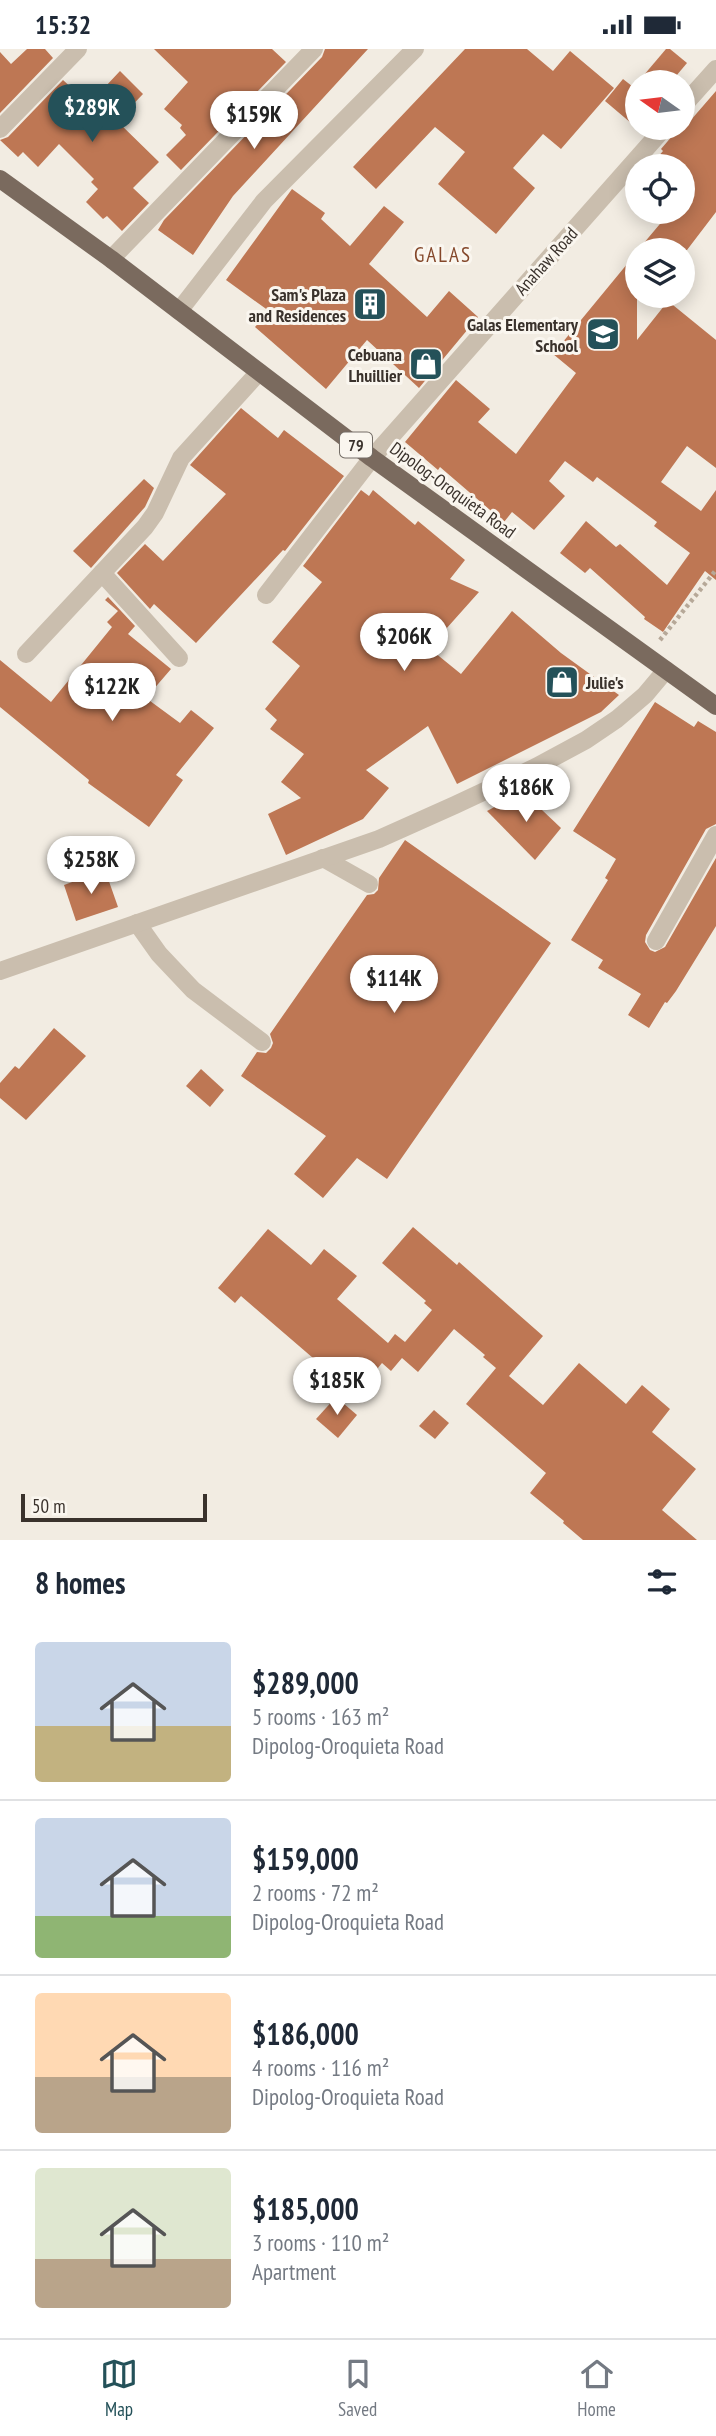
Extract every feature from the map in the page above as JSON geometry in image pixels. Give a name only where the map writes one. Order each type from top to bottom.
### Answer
[{"type":"main road","name":"Dipolog-Oroquieta Road","points":[[0,179],[111,259],[372,458],[716,706]]},
{"type":"street","points":[[0,129],[78,49]]},
{"type":"street","points":[[111,259],[314,49]]},
{"type":"street","points":[[179,311],[264,201],[415,49]]},
{"type":"street","points":[[695,92],[716,69]]},
{"type":"street","name":"Anahaw Road","points":[[266,595],[372,458],[653,140]]},
{"type":"street","points":[[26,654],[155,513],[181,458],[259,372]]},
{"type":"street","points":[[102,573],[179,658]]},
{"type":"street","points":[[0,971],[379,839],[556,757],[586,740],[617,719],[645,695],[666,670]]},
{"type":"street","points":[[656,941],[716,835]]},
{"type":"street","points":[[323,858],[369,884]]},
{"type":"street","points":[[138,923],[159,954],[193,990],[262,1042]]},
{"type":"path","points":[[647,656],[716,570]]},
{"type":"building","points":[[27,49],[45,49],[53,58],[0,113],[0,52],[11,64]]},
{"type":"building","points":[[154,49],[272,49],[286,62],[181,170],[166,155],[186,135],[180,128],[182,125],[164,109],[188,82]]},
{"type":"building","points":[[325,49],[368,49],[233,196],[193,255],[158,230],[164,220],[322,57]]},
{"type":"building","points":[[465,49],[527,49],[553,71],[570,51],[614,88],[561,149],[543,134],[513,168],[535,188],[496,234],[438,184],[465,152],[435,127],[376,189],[353,167]]},
{"type":"building","points":[[666,49],[670,49],[687,63],[681,70],[648,70]]},
{"type":"building","points":[[120,71],[143,94],[117,121],[159,162],[133,188],[149,203],[122,231],[107,216],[103,219],[86,202],[98,189],[91,182],[94,179],[59,144],[38,167],[23,152],[18,157],[0,140],[8,137],[63,80],[89,104]]},
{"type":"building","points":[[623,79],[625,81],[625,118],[605,101]]},
{"type":"building","points":[[716,91],[716,212],[695,240],[648,238],[660,224],[695,224],[695,154],[660,154],[669,140],[695,140],[695,115]]},
{"type":"building","points":[[292,189],[325,213],[321,219],[350,246],[384,206],[404,222],[369,264],[427,317],[449,291],[478,317],[419,388],[367,340],[326,389],[255,327],[269,311],[226,280]]},
{"type":"building","points":[[625,267],[625,308],[637,308],[637,340],[662,308],[677,308],[716,340],[716,468],[687,446],[661,482],[701,511],[716,490],[716,580],[705,571],[663,632],[644,619],[645,617],[590,568],[585,573],[560,553],[586,521],[616,547],[620,544],[667,585],[690,553],[654,526],[657,522],[597,477],[593,482],[565,461],[549,481],[565,496],[534,530],[512,512],[504,522],[440,467],[438,470],[405,442],[456,380],[490,409],[478,422],[516,454],[576,373],[553,354]]},
{"type":"building","points":[[241,408],[278,438],[284,430],[344,476],[285,551],[283,550],[196,643],[154,604],[150,609],[117,573],[145,544],[163,561],[226,494],[190,465]]},
{"type":"building","points":[[144,479],[154,488],[145,507],[91,568],[73,551]]},
{"type":"building","points":[[361,490],[369,496],[373,490],[415,525],[418,521],[465,560],[450,579],[479,592],[429,648],[461,674],[512,611],[561,653],[619,695],[601,712],[457,784],[428,726],[366,770],[389,788],[363,819],[286,855],[268,814],[301,798],[281,782],[304,754],[270,729],[277,720],[265,709],[300,666],[272,642],[322,582],[303,566]]},
{"type":"building","points":[[108,597],[135,626],[128,634],[171,669],[146,698],[180,723],[191,710],[214,728],[176,775],[183,780],[149,827],[88,783],[89,780],[0,707],[0,660],[51,702],[112,627],[107,622],[118,611],[105,600]]},
{"type":"building","points":[[655,702],[694,727],[698,721],[716,732],[716,824],[706,829],[646,935],[645,942],[650,950],[655,952],[665,947],[716,858],[716,926],[676,991],[667,1003],[665,1002],[649,1028],[628,1015],[641,994],[598,968],[603,960],[571,940],[608,880],[605,878],[616,859],[573,831]]},
{"type":"building","points":[[523,792],[561,828],[535,860],[487,811]]},
{"type":"building","points":[[405,840],[551,943],[387,1179],[357,1158],[323,1198],[294,1174],[326,1136],[241,1076],[257,1052],[266,1053],[271,1048],[273,1043],[270,1034],[367,895],[378,890],[379,878]]},
{"type":"building","points":[[105,870],[118,907],[76,921],[64,885]]},
{"type":"building","points":[[54,1028],[86,1056],[26,1120],[0,1098],[0,1083],[15,1066],[19,1069]]},
{"type":"building","points":[[201,1069],[224,1090],[210,1107],[186,1086]]},
{"type":"building","points":[[413,1227],[457,1265],[459,1262],[543,1336],[509,1376],[543,1405],[579,1363],[626,1404],[642,1385],[670,1409],[652,1432],[696,1469],[662,1510],[697,1540],[583,1540],[563,1523],[564,1521],[530,1493],[546,1473],[466,1404],[496,1368],[454,1329],[418,1372],[402,1358],[391,1371],[382,1363],[356,1395],[241,1296],[235,1303],[218,1288],[268,1229],[311,1265],[324,1249],[357,1276],[337,1299],[388,1343],[395,1334],[405,1342],[432,1310],[424,1303],[426,1301],[382,1263]]},
{"type":"building","points":[[336,1397],[357,1415],[338,1438],[316,1419]]},
{"type":"building","points":[[434,1410],[449,1423],[435,1439],[419,1426]]},
{"type":"place","name":"Sam's Plaza and Residences","points":[[370,304]]},
{"type":"place","name":"Galas Elementary School","points":[[603,334]]},
{"type":"place","name":"Cebuana Lhuillier","points":[[426,364]]},
{"type":"place","name":"Julie's","points":[[562,682]]},
{"type":"district","name":"GALAS","points":[[443,254]]}]
